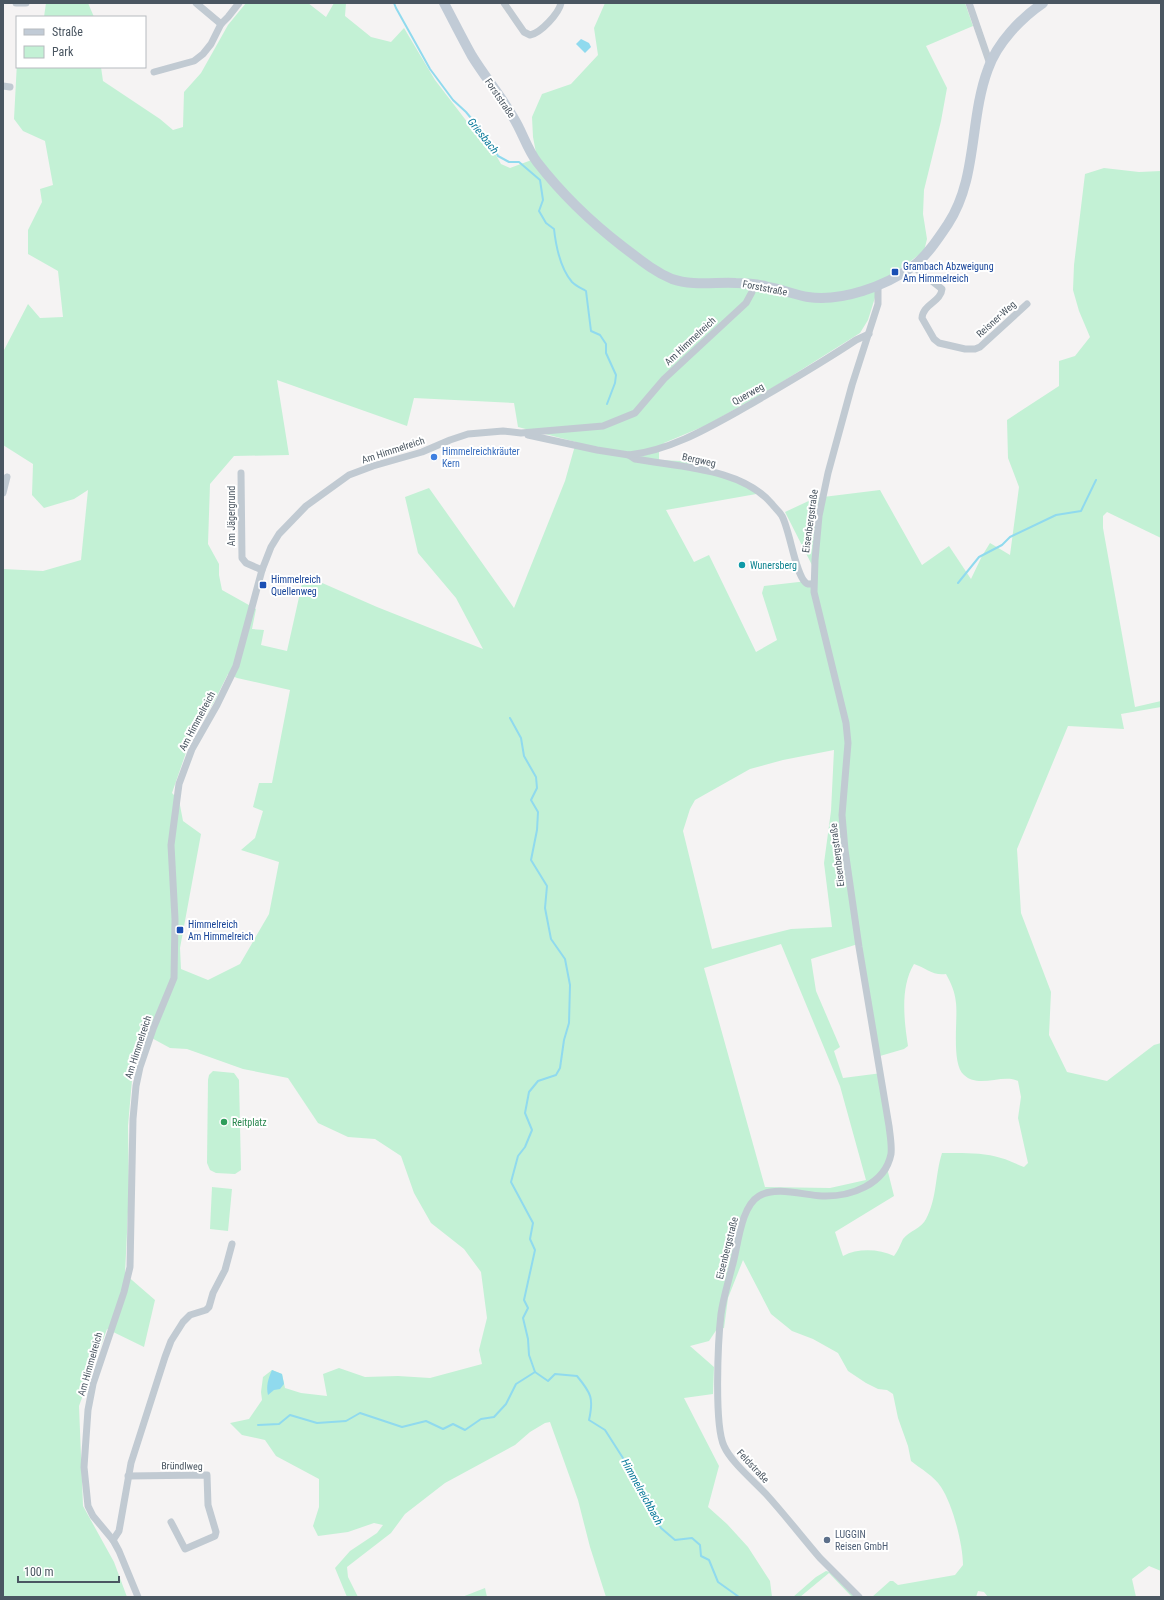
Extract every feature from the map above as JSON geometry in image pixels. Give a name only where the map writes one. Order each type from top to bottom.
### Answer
[{"type":"street","points":[[16,3],[26,3]]},
{"type":"street","points":[[196,3],[221,24]]},
{"type":"street","points":[[154,72],[197,59],[211,44],[221,24],[238,3]]},
{"type":"street","name":"Forststraße","points":[[444,3],[472,56],[513,116],[535,159],[550,178],[586,215],[648,267],[675,280],[698,283],[737,282],[754,284],[808,297],[833,297],[878,286],[913,266],[933,244],[944,230],[959,203],[968,173],[982,92],[990,64],[1013,30],[1043,3]]},
{"type":"street","points":[[504,3],[524,32],[530,35],[540,31],[549,22],[560,7],[561,3]]},
{"type":"street","points":[[970,3],[990,64]]},
{"type":"street","name":"Reisner-Weg","points":[[913,266],[942,289],[941,295],[925,309],[922,318],[934,339],[944,345],[965,350],[980,347],[1027,304]]},
{"type":"street","name":"Am Himmelreich","points":[[138,1597],[119,1551],[93,1516],[88,1506],[84,1473],[86,1431],[93,1384],[126,1285],[130,1267],[133,1119],[136,1086],[140,1068],[174,978],[175,919],[171,845],[179,784],[192,749],[217,705],[236,666],[262,570],[271,547],[279,534],[306,506],[349,475],[373,466],[422,452],[468,434],[503,431],[521,433],[603,426],[635,413],[664,379],[746,302],[752,292],[754,284]]},
{"type":"street","name":"Eisenbergstraße","points":[[721,1313],[744,1217],[748,1208],[757,1197],[763,1194],[776,1192],[822,1196],[854,1191],[868,1186],[879,1177],[887,1165],[891,1154],[889,1126],[860,953],[844,840],[842,815],[848,744],[846,724],[813,584],[819,516],[828,472],[850,393],[878,304],[878,286]]},
{"type":"street","name":"Querweg","points":[[630,455],[645,453],[685,440],[779,388],[856,340],[869,334]]},
{"type":"street","name":"Bergweg","points":[[521,433],[597,450],[630,455],[635,459],[680,465],[731,477],[763,493],[782,515],[796,562],[805,582],[808,584],[813,584]]},
{"type":"street","name":"Am Jägergrund","points":[[241,473],[242,558],[246,563],[262,570]]},
{"type":"street","points":[[3,493],[6,477]]},
{"type":"street","points":[[112,1540],[119,1531],[128,1476],[171,1341],[180,1326],[190,1315],[206,1310],[209,1306],[213,1293],[224,1270],[232,1244]]},
{"type":"street","name":"Feldstraße","points":[[721,1313],[719,1413],[720,1434],[723,1446],[787,1517],[819,1556],[859,1597]]},
{"type":"street","name":"Bründlweg","points":[[128,1476],[207,1475],[208,1505],[216,1532],[215,1536],[185,1549],[171,1522]]},
{"type":"green space","points":[[46,3],[88,3],[94,16],[44,16]]},
{"type":"green space","points":[[246,3],[308,3],[326,17],[334,3],[346,3],[345,16],[371,37],[391,42],[404,28],[435,80],[468,123],[475,118],[501,164],[510,168],[537,158],[533,137],[532,117],[542,94],[571,84],[598,55],[594,28],[605,3],[965,3],[973,26],[926,46],[947,88],[941,121],[924,190],[923,214],[927,239],[924,251],[878,288],[868,320],[860,333],[774,387],[707,425],[664,443],[659,451],[659,460],[681,461],[702,465],[762,493],[666,510],[694,562],[709,555],[756,652],[777,640],[762,593],[764,586],[816,580],[816,573],[785,512],[815,498],[880,490],[922,565],[949,546],[971,579],[990,543],[1010,555],[1019,487],[1008,458],[1007,420],[1059,386],[1059,361],[1075,356],[1090,337],[1079,311],[1073,290],[1074,265],[1085,174],[1104,168],[1139,172],[1161,171],[1161,538],[1107,512],[1103,516],[1103,528],[1135,707],[1161,701],[1161,707],[1121,714],[1124,729],[1068,726],[1017,849],[1021,913],[1051,992],[1049,1035],[1067,1072],[1107,1081],[1154,1045],[1161,1043],[1161,1571],[1149,1566],[1132,1579],[1136,1597],[988,1597],[984,1592],[978,1591],[976,1597],[872,1597],[890,1581],[893,1581],[898,1585],[955,1575],[963,1565],[963,1557],[950,1504],[938,1483],[911,1461],[908,1446],[898,1418],[893,1394],[887,1390],[878,1389],[866,1383],[848,1371],[838,1353],[813,1339],[792,1331],[771,1314],[743,1260],[728,1298],[724,1328],[717,1329],[709,1341],[690,1346],[714,1367],[713,1394],[684,1398],[719,1466],[708,1507],[727,1524],[748,1547],[770,1581],[772,1597],[606,1597],[590,1547],[578,1500],[550,1422],[545,1423],[530,1432],[515,1445],[445,1483],[405,1514],[391,1533],[347,1567],[348,1577],[358,1597],[347,1597],[335,1568],[350,1551],[377,1533],[383,1525],[374,1523],[348,1532],[318,1536],[313,1526],[319,1507],[319,1479],[276,1456],[265,1440],[242,1435],[230,1423],[249,1419],[262,1400],[261,1392],[263,1377],[272,1370],[282,1374],[285,1388],[301,1393],[327,1396],[323,1374],[339,1368],[365,1377],[398,1376],[430,1378],[482,1364],[479,1350],[487,1318],[481,1272],[464,1249],[431,1223],[414,1193],[401,1156],[375,1139],[348,1137],[318,1123],[288,1078],[243,1069],[187,1049],[170,1048],[148,1036],[132,1080],[128,1126],[129,1191],[125,1274],[155,1300],[144,1347],[107,1329],[79,1406],[83,1506],[114,1562],[127,1597],[3,1597],[3,569],[43,571],[81,560],[88,490],[74,499],[44,508],[32,495],[33,464],[3,445],[3,352],[28,304],[40,318],[63,317],[58,271],[28,254],[28,230],[42,202],[40,189],[53,185],[45,141],[23,131],[14,119],[17,68],[101,68],[103,81],[160,119],[173,130],[183,127],[184,92],[201,73],[228,25]],"holes":[[[277,380],[407,426],[414,398],[514,403],[518,427],[576,442],[565,481],[514,608],[429,488],[405,497],[418,553],[456,598],[483,649],[377,607],[304,575],[287,651],[261,645],[264,630],[252,629],[256,609],[222,590],[219,575],[219,564],[208,544],[210,484],[234,456],[289,455]],[[228,674],[237,678],[290,690],[272,783],[259,783],[253,807],[263,811],[255,838],[241,850],[279,862],[269,914],[240,964],[208,980],[181,969],[180,948],[201,834],[183,821],[179,800],[172,793],[190,741],[214,702]],[[834,750],[831,811],[824,863],[832,927],[791,929],[712,949],[683,831],[690,809],[695,800],[750,769],[783,760]],[[861,943],[880,1056],[904,1049],[908,1046],[904,1004],[907,983],[914,964],[933,973],[946,974],[955,999],[956,1052],[960,1069],[964,1075],[977,1081],[1005,1079],[1018,1081],[1021,1097],[1018,1118],[1028,1163],[1024,1167],[994,1156],[972,1153],[942,1153],[930,1211],[922,1225],[903,1239],[894,1256],[868,1250],[849,1253],[843,1256],[835,1232],[894,1196],[888,1172],[893,1152],[882,1073],[843,1078],[834,1051],[840,1047],[816,991],[811,959]],[[781,944],[840,1086],[866,1180],[830,1188],[765,1187],[704,968]]]},
{"type":"green space","name":"Reitplatz","points":[[213,1071],[234,1073],[239,1080],[241,1170],[235,1174],[216,1173],[210,1170],[207,1163],[208,1080],[209,1075]]},
{"type":"green space","points":[[212,1187],[232,1189],[228,1231],[210,1229]]},
{"type":"green space","points":[[826,1571],[830,1572],[855,1597],[852,1597],[829,1573],[800,1597],[793,1597],[816,1577]]},
{"type":"green space","points":[[485,1588],[487,1597],[462,1597]]},
{"type":"water","points":[[581,39],[589,43],[591,47],[585,53],[576,44]]},
{"type":"water","points":[[272,1370],[282,1374],[284,1384],[280,1389],[274,1390],[268,1395],[268,1382]]},
{"type":"waterway","name":"Griesbach","points":[[394,3],[430,69],[453,100],[466,112],[490,141],[498,156],[509,162],[519,162],[540,180],[543,200],[539,211],[546,223],[554,229],[559,257],[564,270],[572,282],[586,291],[591,331],[600,335],[606,344],[606,353],[616,375],[615,383],[607,404]]},
{"type":"waterway","points":[[958,583],[979,557],[1002,545],[1010,537],[1056,515],[1081,511],[1096,480]]},
{"type":"waterway","name":"Himmelreichbach","points":[[510,718],[521,738],[524,756],[536,777],[537,788],[531,800],[538,812],[537,830],[531,860],[547,886],[545,908],[551,939],[565,959],[570,985],[569,1023],[564,1040],[560,1068],[556,1075],[538,1081],[529,1092],[525,1113],[532,1130],[525,1147],[518,1156],[511,1182],[533,1223],[530,1239],[535,1250],[524,1300],[528,1308],[523,1318],[528,1339],[529,1355],[535,1372],[548,1381],[555,1374],[577,1376],[590,1396],[591,1406],[589,1420],[605,1430],[639,1483],[644,1500],[654,1514],[661,1528],[675,1540],[692,1538],[700,1545],[701,1556],[709,1560],[718,1582],[739,1597]]},
{"type":"waterway","points":[[258,1425],[279,1424],[290,1415],[317,1423],[346,1421],[360,1413],[402,1427],[426,1421],[443,1429],[453,1424],[465,1430],[481,1419],[494,1417],[506,1404],[516,1384],[535,1372]]},
{"type":"place","name":"Grambach Abzweigung Am Himmelreich","points":[[895,272]]},
{"type":"place","name":"Himmelreichkräuter Kern","points":[[434,457]]},
{"type":"place","name":"Wunersberg","points":[[742,565]]},
{"type":"place","name":"Himmelreich Quellenweg","points":[[263,585]]},
{"type":"place","name":"Himmelreich Am Himmelreich","points":[[180,930]]},
{"type":"place","name":"Reitplatz","points":[[224,1122]]},
{"type":"place","name":"LUGGIN Reisen GmbH","points":[[827,1540]]}]
